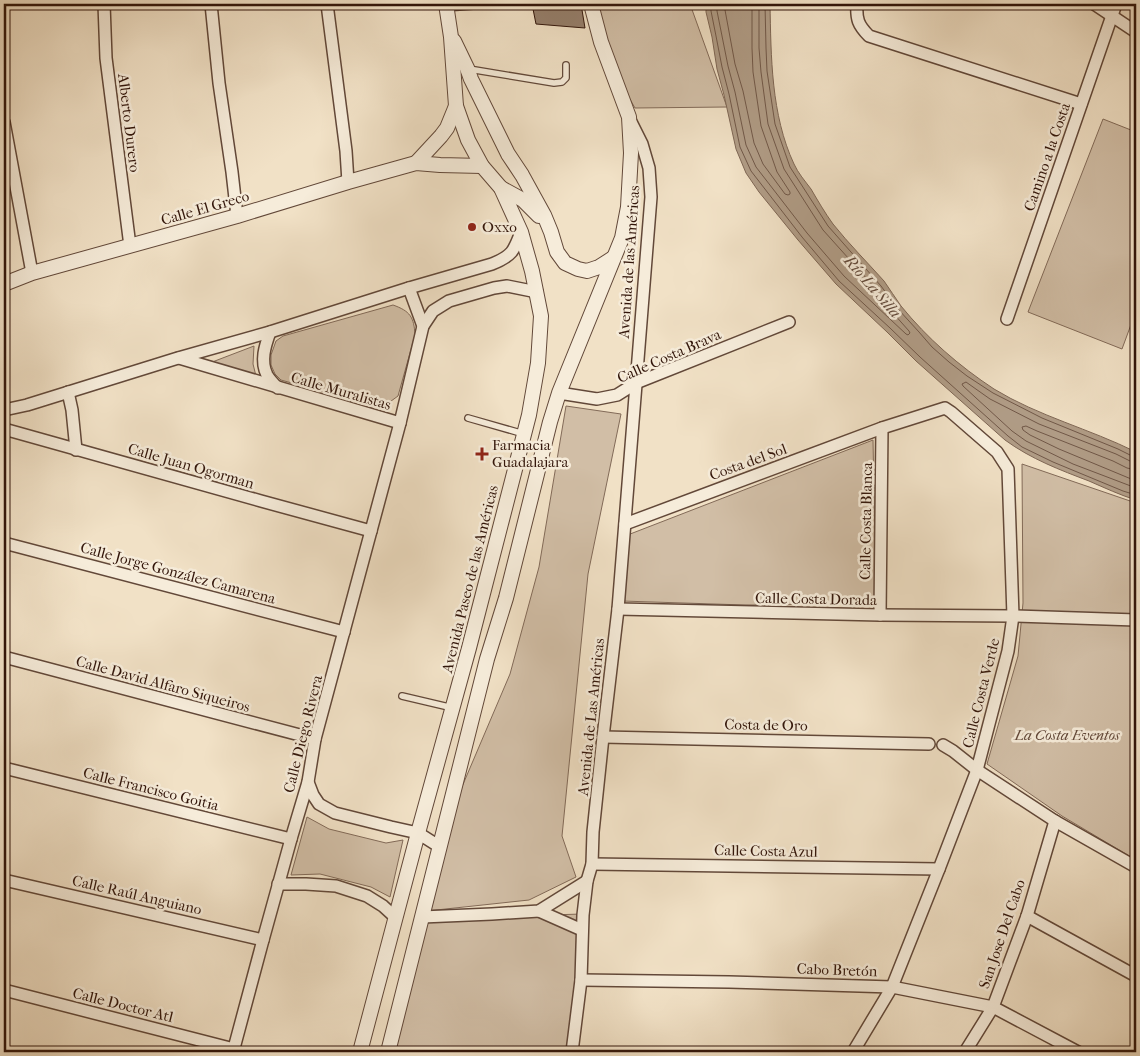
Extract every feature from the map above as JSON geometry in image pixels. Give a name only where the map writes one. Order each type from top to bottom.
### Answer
[{"type":"street","name":"Alberto Durero","points":[[104,4],[106,58],[130,246]]},
{"type":"street","points":[[211,4],[219,83],[237,216]]},
{"type":"street","points":[[327,4],[346,151],[348,182]]},
{"type":"street","points":[[388,1052],[487,659],[506,598],[550,422],[559,393],[622,238],[628,207],[631,153],[629,117],[601,42],[591,4]]},
{"type":"street","points":[[857,4],[856,16],[860,27],[869,36],[1081,104]]},
{"type":"street","points":[[1094,4],[1136,32]]},
{"type":"street","name":"Camino a la Costa","points":[[1007,320],[1116,4]]},
{"type":"street","name":"Avenida Paseo de las Américas","points":[[360,1052],[453,708],[529,416],[538,363],[541,316],[537,292],[521,232],[501,188],[482,166],[468,140],[456,106],[452,37],[446,6]]},
{"type":"street","points":[[452,37],[508,154],[544,215],[552,232],[557,252],[565,263],[578,270],[587,271],[599,267],[613,258]]},
{"type":"street","points":[[416,163],[447,128],[456,106]]},
{"type":"street","name":"Avenida de las Américas","points":[[629,117],[642,144],[649,168],[651,197],[636,384]]},
{"type":"street","points":[[4,122],[32,274]]},
{"type":"street","name":"Calle El Greco","points":[[4,284],[32,274],[416,163],[482,166]]},
{"type":"street","points":[[501,188],[523,200],[537,213],[552,232]]},
{"type":"street","points":[[4,410],[27,405],[492,264],[504,259],[515,248],[521,232]]},
{"type":"street","name":"Calle Muralistas","points":[[178,358],[400,423],[423,326],[433,311],[449,300],[494,288],[507,286],[537,292]]},
{"type":"street","points":[[408,288],[423,326]]},
{"type":"street","name":"Calle Costa Brava","points":[[559,393],[597,399],[617,396],[636,384],[789,322]]},
{"type":"street","points":[[270,332],[264,349],[264,362],[267,375],[278,388]]},
{"type":"street","name":"Avenida de Las Américas","points":[[572,1052],[581,980],[582,930],[587,881],[592,864],[593,832],[618,609],[636,384]]},
{"type":"street","points":[[68,392],[72,410],[76,450]]},
{"type":"street","name":"Calle Costa Verde","points":[[853,1052],[892,987],[977,770],[1008,651],[1013,616],[1008,469],[1004,460],[991,446],[945,408],[882,428]]},
{"type":"street","name":"Calle Diego Rivera","points":[[234,1051],[278,884],[308,782],[315,739],[400,423]]},
{"type":"street","name":"Costa del Sol","points":[[625,524],[882,428]]},
{"type":"street","name":"Calle Costa Blanca","points":[[880,615],[882,428]]},
{"type":"street","name":"Calle Juan Ogorman","points":[[4,429],[371,531]]},
{"type":"street","name":"Calle Jorge González Camarena","points":[[4,543],[344,632]]},
{"type":"street","name":"Calle Costa Dorada","points":[[618,609],[1136,620]]},
{"type":"street","name":"Calle David Alfaro Siqueiros","points":[[4,657],[315,739]]},
{"type":"street","name":"Costa de Oro","points":[[603,737],[930,744]]},
{"type":"street","points":[[943,745],[977,770],[1055,821],[1136,867]]},
{"type":"street","name":"Calle Francisco Goitia","points":[[4,768],[291,839]]},
{"type":"street","points":[[308,782],[319,804],[335,813],[392,828],[418,832],[440,847]]},
{"type":"street","name":"San Jose Del Cabo","points":[[965,1052],[993,1006],[1027,916],[1055,821]]},
{"type":"street","name":"Calle Costa Azul","points":[[592,864],[939,869]]},
{"type":"street","name":"Calle Raúl Anguiano","points":[[4,880],[263,940]]},
{"type":"street","points":[[539,911],[587,881]]},
{"type":"street","points":[[278,884],[336,886],[367,896],[395,917]]},
{"type":"street","points":[[422,917],[539,911],[582,930]]},
{"type":"street","points":[[1027,916],[1136,976]]},
{"type":"street","name":"Cabo Bretón","points":[[581,980],[892,987],[993,1006],[1078,1052]]},
{"type":"street","name":"Calle Doctor Atl","points":[[4,990],[234,1051]]},
{"type":"lane","points":[[446,6],[473,6],[478,4]]},
{"type":"lane","points":[[467,68],[554,83],[562,82],[566,78],[566,65]]},
{"type":"lane","points":[[468,418],[524,434]]},
{"type":"lane","points":[[402,696],[453,708]]},
{"type":"green space","points":[[596,4],[690,4],[727,107],[635,108],[617,71]]},
{"type":"green space","points":[[1103,119],[1136,132],[1136,311],[1122,349],[1028,312]]},
{"type":"green space","points":[[393,305],[407,312],[410,316],[414,324],[415,335],[398,396],[387,404],[377,407],[281,380],[275,374],[271,365],[271,355],[276,341],[283,336]]},
{"type":"green space","points":[[254,346],[253,364],[256,376],[207,364]]},
{"type":"green space","points":[[566,406],[621,414],[588,574],[562,836],[576,877],[529,900],[427,911],[447,822],[510,674],[539,567]]},
{"type":"green space","points":[[873,440],[876,604],[745,605],[622,601],[625,536]]},
{"type":"green space","name":"La Costa Eventos","points":[[1022,464],[1136,503],[1136,860],[1062,816],[987,764],[1018,656],[1023,603]]},
{"type":"green space","points":[[307,817],[329,829],[386,843],[403,840],[390,897],[371,887],[320,874],[291,875]]},
{"type":"green space","points":[[582,914],[569,1052],[386,1052],[420,919]]},
{"type":"water","name":"Río La Silla","points":[[706,4],[770,4],[772,65],[777,106],[786,145],[794,164],[833,224],[884,281],[911,318],[944,351],[994,389],[1046,415],[1136,452],[1136,500],[1067,473],[1025,453],[1005,440],[916,361],[836,284],[759,192],[746,173],[736,149],[717,69]]},
{"type":"building","points":[[532,4],[581,4],[585,28],[536,24]]},
{"type":"place","name":"Oxxo","points":[[472,227]]},
{"type":"place","name":"Farmacia Guadalajara","points":[[482,454]]}]
